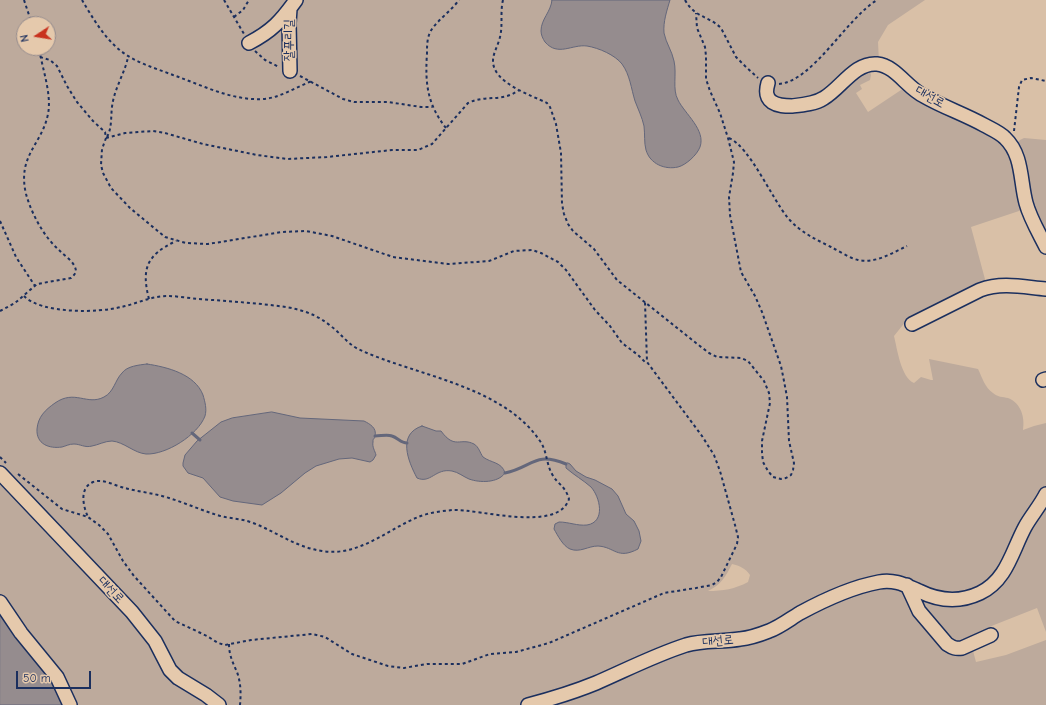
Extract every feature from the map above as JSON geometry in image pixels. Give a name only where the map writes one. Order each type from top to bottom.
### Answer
[{"type":"lane","name":"잘푸리길","points":[[249,43],[268,32],[293,5]]},
{"type":"lane","name":"잘푸리길","points":[[290,71],[289,29],[293,5]]},
{"type":"lane","name":"대선로","points":[[768,83],[766,89],[767,95],[769,100],[774,104],[782,106],[799,105],[825,98],[856,71],[863,67],[877,64],[891,70],[922,96],[971,118],[993,130],[1005,138],[1017,157],[1026,202],[1046,247]]},
{"type":"lane","points":[[912,324],[991,286],[1000,285],[1046,289]]},
{"type":"lane","name":"대선로","points":[[5,470],[132,612],[155,641],[170,670],[178,678],[206,695],[219,705]]},
{"type":"lane","name":"대선로","points":[[528,705],[562,696],[688,644],[740,639],[771,630],[818,604],[865,585],[890,580],[900,582],[934,598],[950,600],[967,598],[980,593],[990,587],[1007,568],[1026,526],[1046,494]]},
{"type":"lane","points":[[907,586],[919,611],[952,648],[962,648],[991,635]]},
{"type":"lane","points":[[0,602],[21,633],[57,677],[70,705]]},
{"type":"path","points":[[24,0],[29,16]]},
{"type":"path","points":[[82,0],[114,45],[128,57],[207,89],[238,97],[265,99],[275,97],[312,82]]},
{"type":"path","points":[[224,0],[249,43],[265,60],[276,66],[290,71],[343,99],[354,102],[388,102],[421,107],[432,107]]},
{"type":"path","points":[[234,17],[243,10],[249,0]]},
{"type":"path","points":[[446,128],[432,107],[428,92],[426,72],[429,36],[432,30],[459,0]]},
{"type":"path","points":[[503,0],[500,38],[493,56],[493,67],[502,79],[519,90],[547,103],[553,112],[560,153],[562,204],[568,224],[573,231],[594,250],[617,280],[709,353],[717,357],[741,358],[748,361],[756,370],[764,381],[769,393],[770,403],[762,441],[763,462],[773,477],[780,479],[786,478],[791,475],[794,463],[789,441],[787,397],[784,381],[781,366],[762,312],[741,272],[730,215],[729,197],[734,162],[720,113],[706,79],[705,47],[697,28],[696,13]]},
{"type":"path","points":[[685,0],[696,13],[721,28],[736,57],[753,74],[768,83],[785,83],[800,76],[859,14],[877,0]]},
{"type":"path","points":[[40,56],[50,60],[57,66],[77,102],[93,121],[105,132],[106,138]]},
{"type":"path","points":[[0,311],[15,303],[35,286],[42,283],[71,278],[76,272],[74,264],[52,243],[40,226],[29,203],[25,186],[24,173],[26,163],[48,115],[48,96],[40,56]]},
{"type":"path","points":[[16,472],[62,509],[88,517],[99,525],[108,534],[128,569],[175,621],[221,644],[312,634],[325,638],[352,654],[388,666],[404,668],[427,664],[462,664],[490,654],[516,652],[549,643],[664,593],[712,585],[721,577],[735,552],[738,537],[720,471],[714,455],[702,436],[648,366],[638,354],[622,344],[610,326],[595,310],[566,270],[558,262],[532,250],[514,251],[489,260],[448,264],[393,257],[332,236],[306,231],[282,232],[217,244],[199,244],[176,241],[165,237],[157,231],[130,208],[111,188],[103,173],[101,165],[102,149],[111,126],[113,102],[126,67],[128,57]]},
{"type":"path","points":[[1012,147],[1019,87],[1022,80],[1031,78],[1046,81]]},
{"type":"path","points":[[106,138],[125,133],[153,131],[166,132],[203,144],[257,155],[304,159],[392,150],[418,150],[432,144],[468,103],[484,98],[506,97],[519,90]]},
{"type":"path","points":[[728,138],[743,150],[788,218],[800,230],[813,238],[853,258],[864,261],[876,260],[907,246]]},
{"type":"path","points":[[0,221],[16,257],[35,286]]},
{"type":"path","points":[[150,299],[145,276],[149,263],[159,252],[176,241]]},
{"type":"path","points":[[24,296],[31,301],[48,307],[96,312],[121,308],[150,299],[168,296],[239,302],[301,310],[327,323],[354,347],[388,361],[471,390],[500,404],[520,418],[541,442],[552,475],[565,488],[569,499],[564,508],[552,515],[533,518],[465,510],[440,512],[419,516],[384,536],[343,551],[328,552],[312,549],[289,541],[250,522],[223,517],[167,497],[123,488],[103,481],[93,482],[85,489],[83,502],[88,517]]},
{"type":"path","points":[[645,302],[646,359],[648,366]]},
{"type":"path","points":[[0,458],[5,470]]},
{"type":"path","points":[[229,644],[231,659],[238,673],[240,684],[240,705]]},
{"type":"shaded area","points":[[0,0],[925,0],[888,25],[878,42],[879,62],[869,61],[857,67],[824,95],[815,99],[798,102],[776,102],[770,98],[770,87],[766,85],[765,94],[769,103],[774,106],[797,108],[819,103],[858,73],[869,68],[871,75],[870,80],[860,85],[862,89],[856,93],[868,112],[904,88],[910,90],[925,100],[968,119],[998,138],[1007,147],[1013,158],[1025,209],[971,227],[986,283],[969,289],[906,321],[894,336],[903,369],[906,375],[914,383],[921,377],[933,380],[929,359],[978,369],[990,391],[1000,397],[1012,400],[1019,407],[1023,415],[1023,430],[1046,423],[1045,491],[1024,524],[1005,563],[996,576],[985,586],[966,595],[949,597],[923,590],[896,579],[881,579],[827,596],[775,625],[761,631],[751,634],[693,641],[683,644],[655,654],[588,684],[521,705],[223,705],[206,692],[181,677],[170,667],[154,633],[114,588],[0,470]],"holes":[[[732,564],[742,568],[750,575],[748,582],[729,589],[708,591],[723,580]]]},
{"type":"shaded area","points":[[552,0],[670,0],[665,20],[664,33],[674,61],[676,96],[698,128],[701,141],[699,150],[691,159],[681,166],[668,168],[654,162],[648,155],[645,144],[644,126],[635,101],[629,77],[625,68],[619,61],[606,52],[592,47],[581,46],[555,49],[545,42],[541,34],[541,27]]},
{"type":"shaded area","points":[[1024,138],[1046,140],[1046,239],[1033,214],[1016,144]]},
{"type":"shaded area","points":[[147,364],[163,367],[180,373],[194,382],[199,388],[203,395],[206,413],[201,423],[189,437],[163,451],[146,454],[137,452],[121,443],[112,441],[89,446],[74,444],[62,447],[52,447],[41,442],[37,434],[39,421],[45,411],[55,403],[69,397],[92,400],[104,397],[110,392],[124,371],[133,366]]},
{"type":"shaded area","points":[[272,412],[300,418],[364,421],[371,425],[375,431],[373,447],[376,455],[370,462],[352,458],[339,459],[316,466],[281,493],[262,505],[233,501],[220,497],[203,478],[188,473],[183,466],[185,455],[197,441],[221,422],[232,418]]},
{"type":"shaded area","points":[[422,426],[436,431],[441,431],[446,437],[454,442],[469,442],[476,445],[483,457],[499,465],[504,469],[505,473],[498,479],[488,481],[469,479],[452,471],[437,473],[426,479],[417,478],[410,464],[407,441],[409,435],[414,430]]},
{"type":"shaded area","points":[[568,463],[576,471],[586,477],[612,489],[618,496],[626,514],[634,521],[639,531],[641,541],[638,549],[631,552],[621,553],[598,546],[581,550],[567,548],[554,529],[555,524],[559,522],[580,525],[593,523],[597,519],[600,509],[594,491],[588,484],[566,468],[566,464]]},
{"type":"shaded area","points":[[0,476],[153,644],[214,705],[66,705],[0,605]]},
{"type":"shaded area","points":[[1046,501],[1046,632],[1037,608],[994,625],[962,640],[953,641],[927,617],[917,594],[987,595]]},
{"type":"shaded area","points":[[897,585],[935,636],[972,647],[976,662],[1006,655],[1046,640],[1046,705],[538,705],[674,651],[712,646],[849,593]]},
{"type":"shaded area","points":[[0,605],[56,679],[66,705],[0,705]]},
{"type":"waterway","points":[[192,433],[200,440]]},
{"type":"waterway","points":[[375,436],[390,435],[407,443]]},
{"type":"waterway","points":[[505,473],[540,460],[555,460],[566,464]]}]
